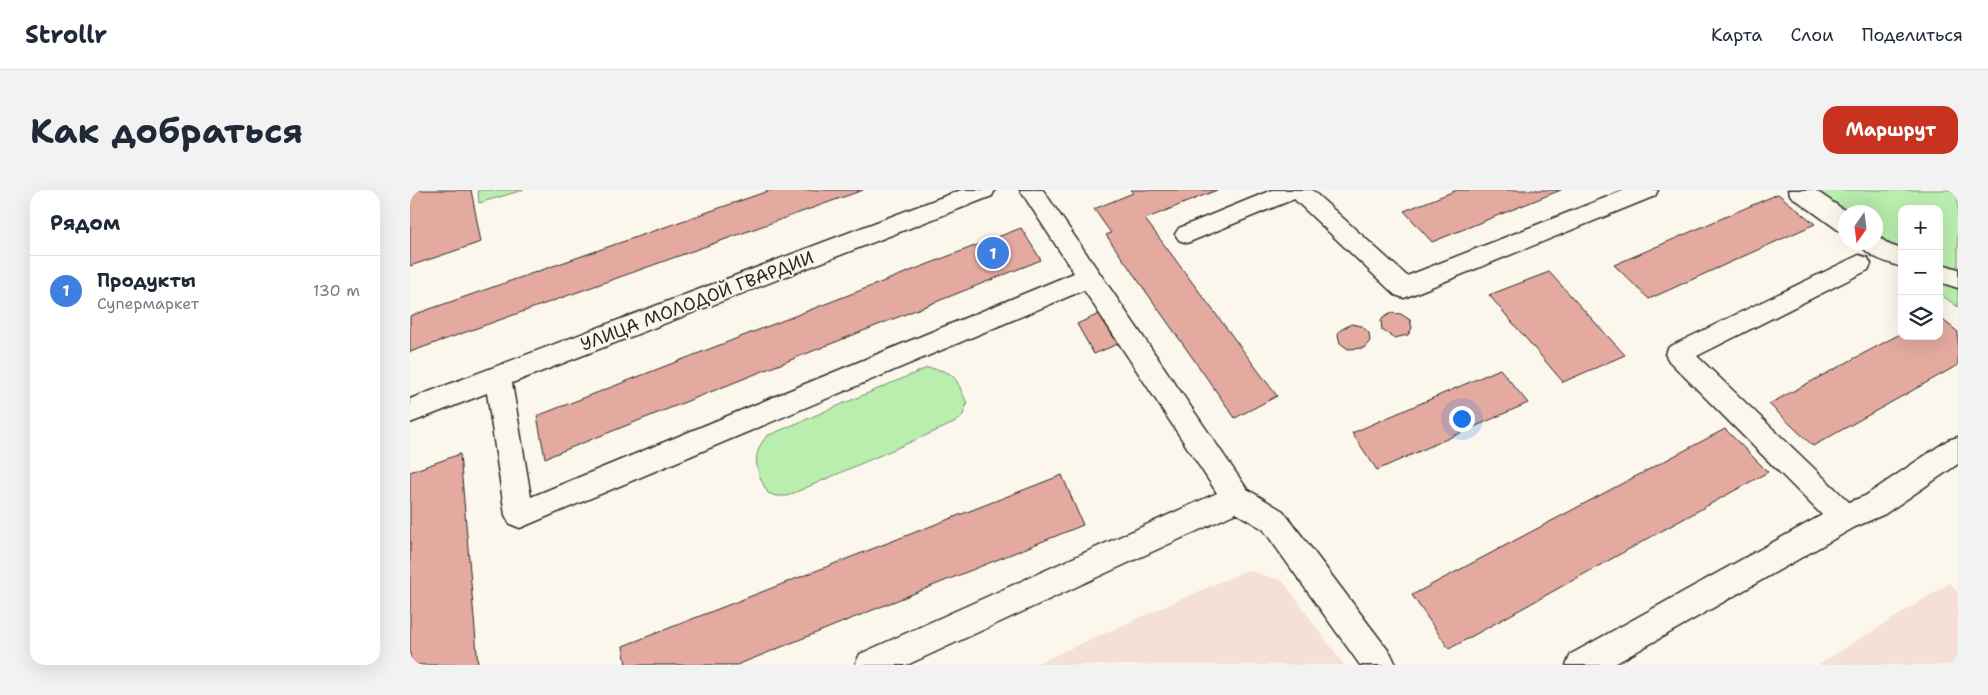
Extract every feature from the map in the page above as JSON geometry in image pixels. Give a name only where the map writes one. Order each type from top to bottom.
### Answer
[{"type":"street","points":[[1032,190],[1237,498],[1273,520],[1380,665]]},
{"type":"street","points":[[1187,234],[1294,190]]},
{"type":"street","points":[[1298,190],[1404,288],[1647,190]]},
{"type":"street","points":[[1798,190],[1838,218]]},
{"type":"street","name":"УЛИЦА МОЛОДОЙ ГВАРДИИ","points":[[410,411],[968,193]]},
{"type":"street","points":[[1845,518],[1678,354],[1865,253],[1882,251],[1898,257]]},
{"type":"street","points":[[1943,273],[1958,279]]},
{"type":"street","points":[[498,377],[520,515],[1090,277]]},
{"type":"street","points":[[1582,665],[1845,518],[1875,505],[1958,449]]},
{"type":"street","points":[[871,665],[1237,498]]},
{"type":"shaded area","points":[[1247,570],[1283,581],[1344,665],[1033,665]]},
{"type":"shaded area","points":[[1950,583],[1958,592],[1958,665],[1818,665]]},
{"type":"green space","points":[[478,190],[523,190],[479,203]]},
{"type":"green space","points":[[1790,190],[1958,190],[1958,307],[1943,296],[1943,205],[1898,205],[1898,264],[1876,250],[1883,250],[1883,205],[1838,205],[1838,209]]},
{"type":"green space","points":[[927,368],[944,371],[954,377],[967,403],[962,417],[954,423],[787,496],[776,496],[768,493],[760,478],[757,464],[758,450],[767,436]]},
{"type":"building","points":[[410,190],[471,190],[481,242],[410,266]]},
{"type":"building","points":[[771,190],[863,190],[410,352],[410,316]]},
{"type":"building","points":[[1131,190],[1217,190],[1145,219],[1277,396],[1235,418],[1106,235],[1111,233],[1094,209],[1133,193]]},
{"type":"building","points":[[1457,190],[1561,190],[1432,242],[1404,211]]},
{"type":"building","points":[[1778,194],[1815,224],[1649,299],[1614,265]]},
{"type":"building","points":[[1021,228],[1041,260],[545,458],[537,416]]},
{"type":"building","points":[[1549,272],[1625,355],[1563,382],[1489,295]]},
{"type":"building","points":[[1391,313],[1401,314],[1410,320],[1412,328],[1408,335],[1394,338],[1382,330],[1381,321]]},
{"type":"building","points":[[1099,314],[1118,344],[1094,354],[1077,324]]},
{"type":"building","points":[[1943,320],[1958,332],[1958,365],[1813,446],[1769,404],[1898,335],[1898,340],[1943,340]]},
{"type":"building","points":[[1351,324],[1362,326],[1369,333],[1370,341],[1364,348],[1348,349],[1340,343],[1339,331]]},
{"type":"building","points":[[1500,369],[1528,403],[1377,470],[1352,433]]},
{"type":"building","points":[[1725,429],[1768,472],[1449,649],[1412,595]]},
{"type":"building","points":[[460,454],[478,665],[410,665],[410,472]]},
{"type":"building","points":[[1062,475],[1083,525],[737,665],[626,665],[623,646]]},
{"type":"place","name":"Продукты","points":[[993,253]]}]
